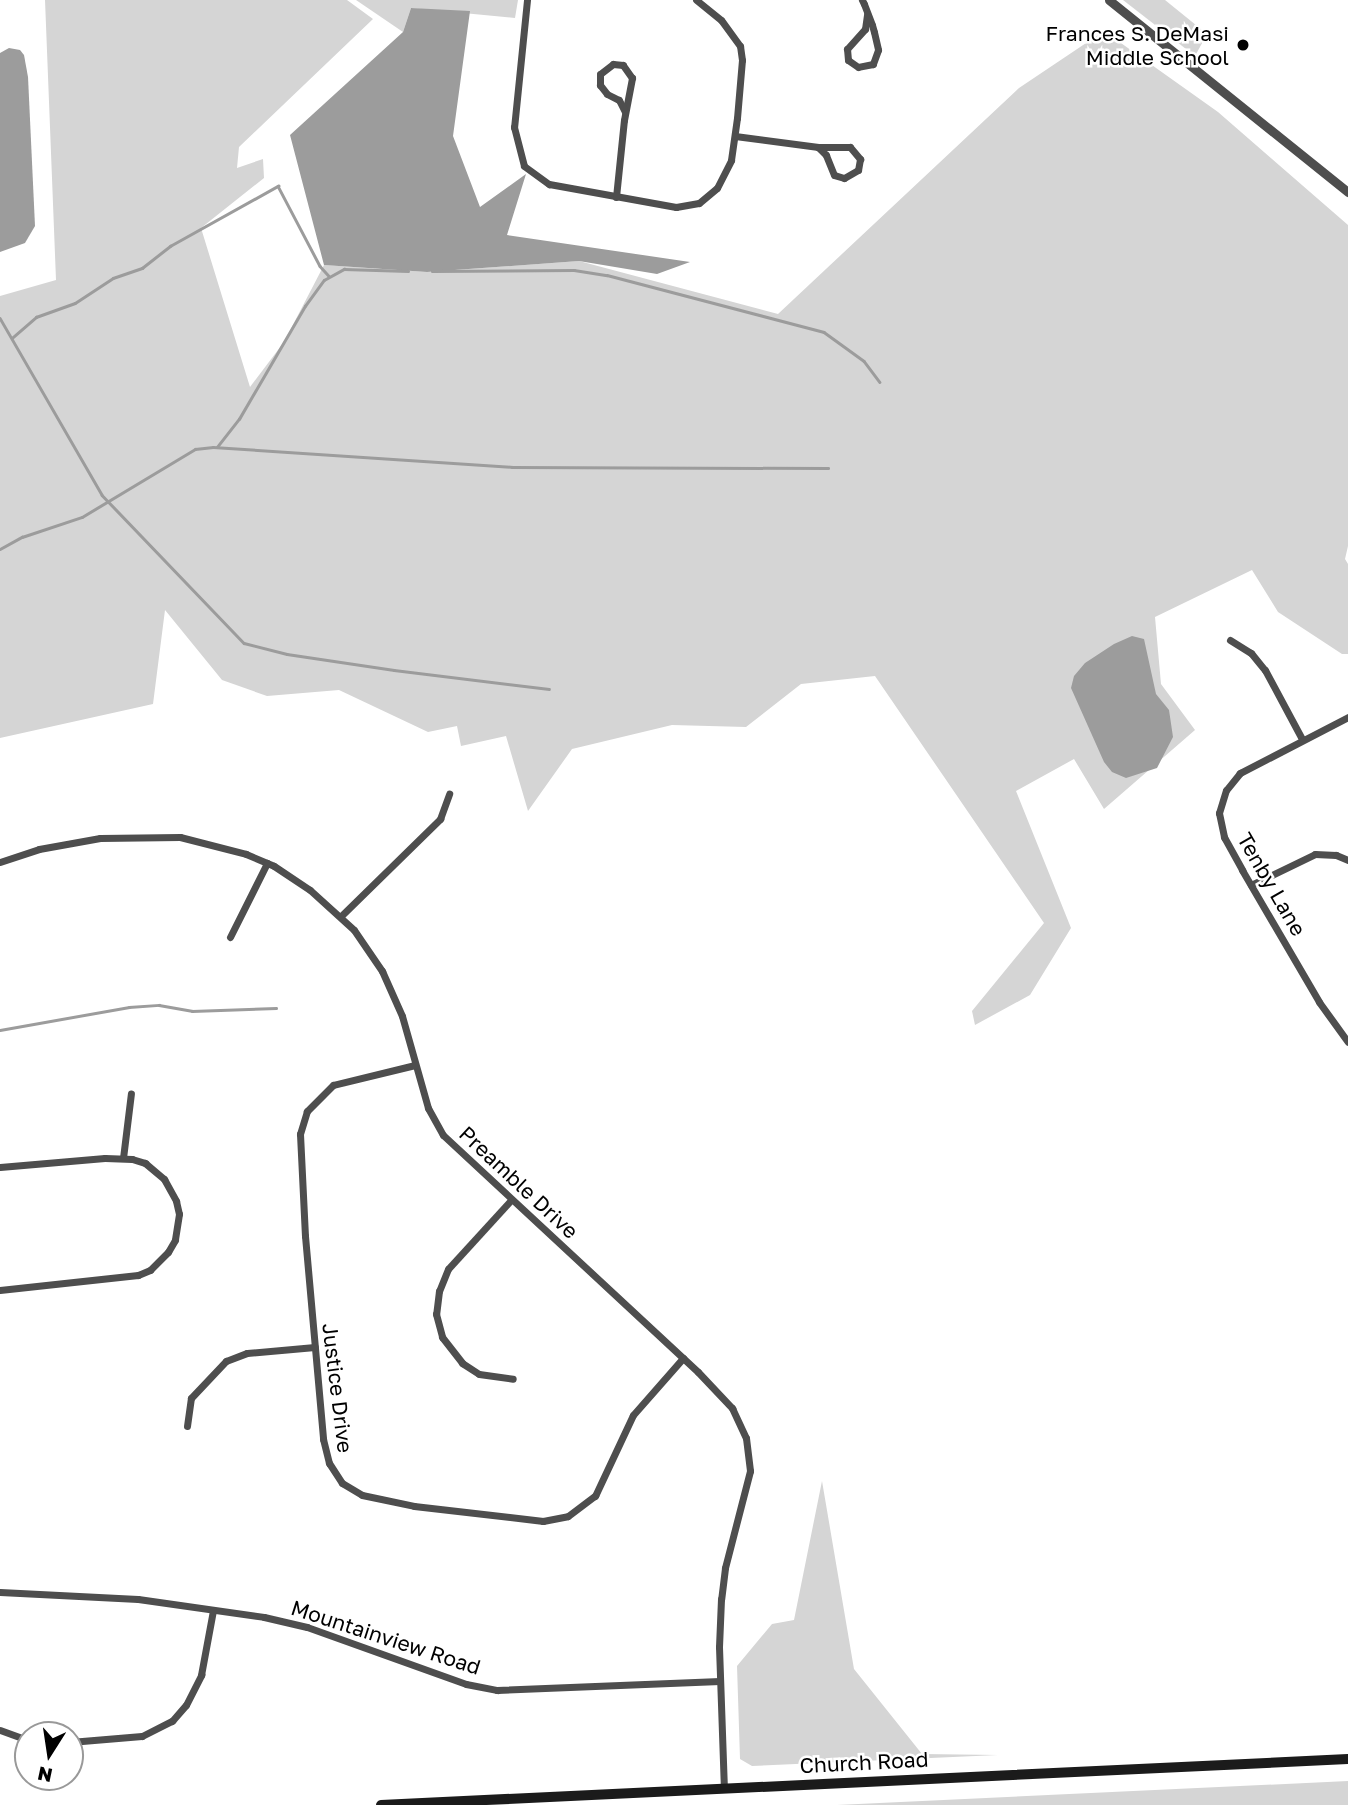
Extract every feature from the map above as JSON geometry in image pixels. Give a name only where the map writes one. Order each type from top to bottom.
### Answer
[{"type":"main road","name":"Church Road","points":[[381,1805],[1348,1759]]},
{"type":"street","points":[[527,0],[514,116],[514,138],[520,157],[531,173],[549,184],[664,206],[699,203],[717,188],[727,173],[734,136],[742,61],[740,46],[721,20],[696,0]]},
{"type":"street","points":[[862,0],[867,14],[878,45],[877,56],[868,66],[858,67],[848,60],[847,49],[865,29],[867,14]]},
{"type":"street","points":[[1110,0],[1348,192]]},
{"type":"street","points":[[616,197],[625,112],[632,78],[623,65],[613,64],[603,69],[600,85],[607,94],[619,100],[625,112]]},
{"type":"street","points":[[734,136],[818,147],[849,147],[860,159],[858,170],[844,178],[834,175],[826,155],[818,147]]},
{"type":"street","points":[[1230,640],[1251,653],[1265,670],[1302,740]]},
{"type":"street","name":"Tenby Lane","points":[[1348,717],[1240,773],[1221,801],[1219,813],[1224,837],[1251,885],[1319,1002],[1348,1042]]},
{"type":"street","points":[[341,916],[440,819],[449,794]]},
{"type":"street","name":"Preamble Drive","points":[[0,862],[71,842],[144,835],[180,837],[218,844],[267,863],[299,881],[341,916],[369,950],[390,985],[402,1016],[428,1108],[443,1135],[684,1358],[732,1408],[743,1430],[749,1454],[747,1488],[722,1591],[720,1681],[724,1789]]},
{"type":"street","points":[[1251,885],[1315,854],[1336,855],[1348,860]]},
{"type":"street","points":[[230,937],[267,863]]},
{"type":"street","name":"Justice Drive","points":[[415,1065],[333,1085],[314,1101],[302,1123],[299,1162],[325,1451],[342,1483],[362,1495],[386,1501],[543,1521],[556,1520],[578,1512],[595,1496],[633,1415],[684,1358]]},
{"type":"street","points":[[123,1158],[131,1093]]},
{"type":"street","points":[[0,1167],[123,1158],[145,1163],[164,1179],[176,1201],[179,1214],[175,1240],[160,1262],[138,1275],[0,1290]]},
{"type":"street","points":[[511,1200],[448,1269],[439,1291],[436,1314],[442,1337],[462,1363],[480,1374],[513,1379]]},
{"type":"street","points":[[187,1426],[191,1398],[226,1361],[247,1353],[315,1347]]},
{"type":"street","name":"Mountainview Road","points":[[0,1592],[138,1599],[306,1627],[466,1684],[497,1690],[720,1681]]},
{"type":"street","points":[[84,1741],[142,1736],[172,1721],[186,1705],[201,1675],[213,1610]]},
{"type":"shaded area","points":[[45,0],[347,0],[373,19],[239,147],[237,168],[263,159],[264,178],[201,228],[250,387],[284,342],[324,265],[427,272],[579,261],[778,314],[1019,88],[1104,31],[1218,112],[1348,225],[1348,546],[1345,559],[1348,564],[1348,654],[1342,654],[1278,612],[1252,570],[1155,617],[1161,684],[1195,730],[1104,809],[1074,759],[1016,791],[1071,928],[1030,995],[975,1025],[972,1011],[1044,923],[875,676],[801,684],[746,727],[672,725],[572,749],[528,811],[506,736],[461,746],[457,726],[428,732],[339,690],[267,696],[222,680],[165,610],[153,704],[0,738],[0,296],[56,280]]},
{"type":"shaded area","points":[[356,0],[518,0],[515,18],[411,8],[403,32]]},
{"type":"shaded area","points":[[1123,0],[1165,0],[1207,34],[1195,56]]},
{"type":"shaded area","points":[[411,8],[470,11],[453,136],[480,207],[526,174],[507,235],[690,262],[657,274],[579,261],[427,272],[324,265],[290,135],[403,32]]},
{"type":"shaded area","points":[[9,48],[20,50],[24,55],[28,77],[35,226],[25,243],[0,252],[0,53]]},
{"type":"shaded area","points":[[1132,636],[1144,639],[1156,694],[1169,710],[1173,737],[1157,768],[1126,778],[1112,772],[1104,762],[1071,688],[1074,676],[1085,663]]},
{"type":"shaded area","points":[[822,1481],[854,1669],[922,1754],[998,1755],[752,1766],[740,1759],[737,1666],[772,1624],[794,1620]]},
{"type":"shaded area","points":[[1348,1781],[1348,1805],[837,1805]]},
{"type":"waterway","points":[[12,338],[36,317],[75,303],[113,278],[142,268],[170,246],[278,186],[320,266],[329,276]]},
{"type":"waterway","points":[[217,447],[239,419],[305,306],[324,280],[344,269],[408,271]]},
{"type":"waterway","points":[[432,271],[574,270],[607,275],[824,332],[864,361],[880,382]]},
{"type":"waterway","points":[[0,318],[102,495],[244,643],[287,654],[549,689]]},
{"type":"waterway","points":[[0,549],[22,537],[82,517],[195,449],[213,447],[512,467],[828,468]]},
{"type":"waterway","points":[[0,1030],[129,1007],[159,1005],[192,1011],[276,1008]]},
{"type":"place","name":"Frances S. DeMasi Middle School","points":[[1243,45]]}]
